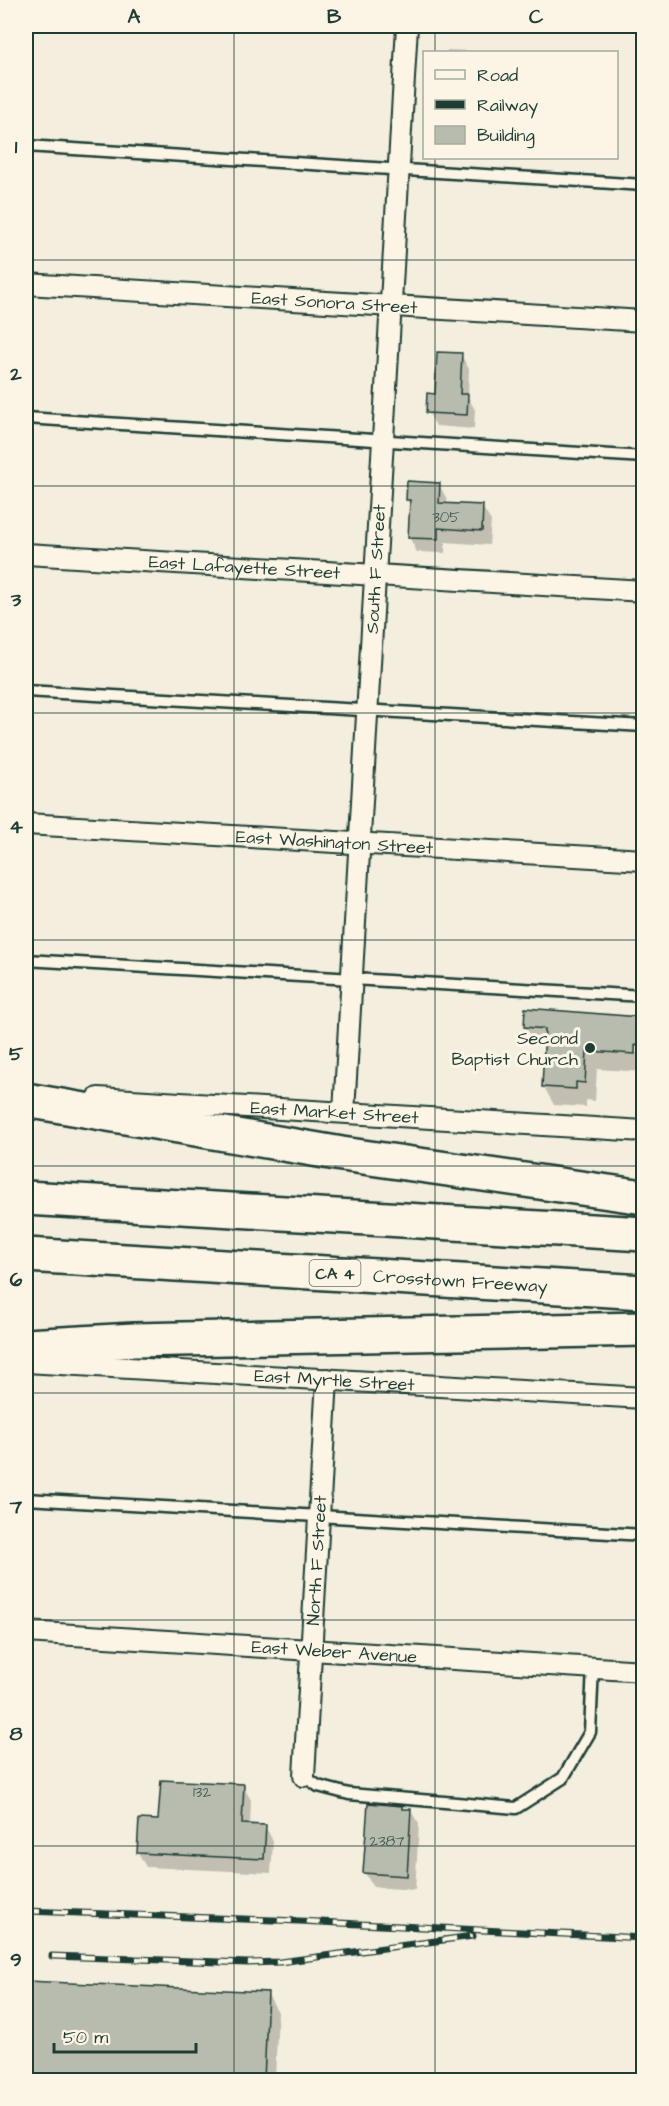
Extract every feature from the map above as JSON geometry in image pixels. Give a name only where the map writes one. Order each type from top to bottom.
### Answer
[{"type":"highway","points":[[26,1100],[342,1154],[644,1197]]},
{"type":"highway","points":[[26,1198],[644,1234]]},
{"type":"highway","name":"Crosstown Freeway","points":[[26,1255],[644,1293]]},
{"type":"highway","points":[[26,1346],[134,1340],[644,1329]]},
{"type":"street","name":"South F Street","points":[[344,1113],[407,26]]},
{"type":"street","name":"East Sonora Street","points":[[26,284],[644,321]]},
{"type":"street","name":"East Lafayette Street","points":[[26,554],[644,591]]},
{"type":"street","name":"East Washington Street","points":[[26,824],[644,860]]},
{"type":"street","name":"East Market Street","points":[[26,1094],[644,1131]]},
{"type":"street","name":"East Myrtle Street","points":[[26,1362],[644,1398]]},
{"type":"street","name":"North F Street","points":[[304,1776],[327,1380]]},
{"type":"street","name":"East Weber Avenue","points":[[26,1632],[644,1671]]},
{"type":"lane","points":[[26,146],[644,185]]},
{"type":"lane","points":[[26,418],[644,457]]},
{"type":"lane","points":[[26,691],[644,726]]},
{"type":"lane","points":[[26,960],[644,996]]},
{"type":"lane","points":[[26,1499],[644,1534]]},
{"type":"lane","points":[[304,1776],[318,1786],[349,1794],[516,1808],[563,1778],[590,1732],[593,1667]]},
{"type":"building","points":[[437,352],[462,353],[460,394],[468,394],[467,415],[426,413],[427,393],[435,394]]},
{"type":"building","points":[[407,481],[440,483],[439,503],[483,505],[482,531],[438,528],[438,539],[408,538],[410,500],[406,500]]},
{"type":"building","name":"Second Baptist Church","points":[[525,1008],[640,1017],[638,1046],[635,1045],[635,1054],[587,1051],[585,1083],[576,1082],[576,1089],[542,1087],[545,1029],[524,1027]]},
{"type":"building","points":[[161,1780],[244,1784],[242,1824],[266,1825],[264,1859],[137,1853],[139,1819],[158,1820]]},
{"type":"building","points":[[368,1803],[411,1809],[407,1876],[363,1873]]},
{"type":"building","points":[[26,1981],[268,1992],[264,2080],[26,2080]]},
{"type":"railway","points":[[26,1911],[299,1921],[644,1938]]},
{"type":"railway","points":[[52,1956],[248,1963],[280,1962],[473,1936]]},
{"type":"place","name":"Second Baptist Church","points":[[590,1048]]}]
